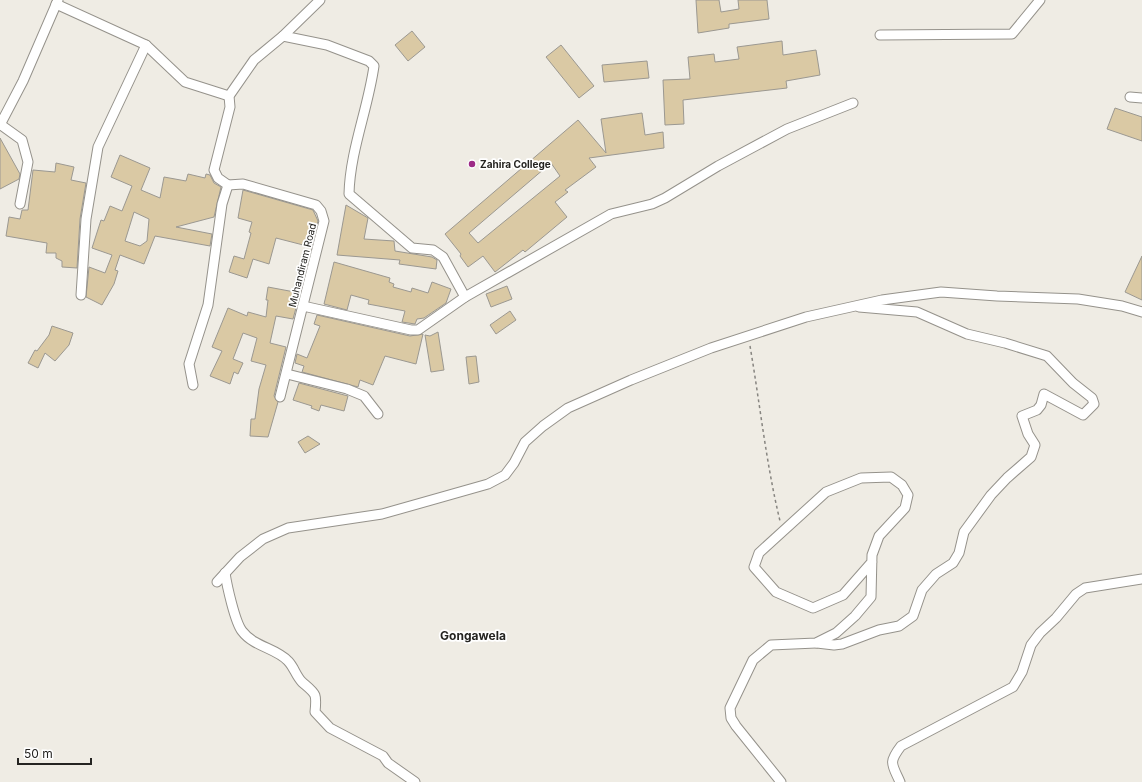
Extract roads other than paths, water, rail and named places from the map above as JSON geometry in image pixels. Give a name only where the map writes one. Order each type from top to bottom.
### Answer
[{"type":"street","points":[[193,385],[189,364],[208,305],[222,204],[228,185],[218,178],[214,170],[228,114],[229,96],[254,60],[283,36],[320,0]]},
{"type":"street","points":[[880,35],[1012,34],[1040,0]]},
{"type":"street","points":[[20,204],[28,162],[22,140],[0,125],[23,81],[57,2],[146,45],[185,82],[229,96]]},
{"type":"street","points":[[283,36],[327,45],[369,61],[374,66],[371,89],[353,163],[349,194],[412,248],[433,250],[443,258],[465,297]]},
{"type":"street","points":[[81,295],[86,219],[98,147],[146,45]]},
{"type":"street","points":[[1130,97],[1142,98]]},
{"type":"street","points":[[303,306],[411,330],[418,330],[465,297],[611,214],[652,204],[665,198],[718,166],[788,129],[853,103]]},
{"type":"street","name":"Muhandiram Road","points":[[228,185],[243,184],[297,199],[316,206],[322,211],[324,221],[287,374],[280,397]]},
{"type":"street","points":[[217,582],[240,557],[263,539],[288,528],[382,514],[488,484],[504,475],[514,463],[525,442],[543,426],[568,408],[631,380],[711,348],[806,316],[882,300],[941,292],[1078,299],[1122,306],[1142,312]]},
{"type":"street","points":[[781,782],[731,718],[730,708],[753,660],[771,645],[816,643],[834,645],[842,644],[879,630],[898,626],[906,622],[913,616],[922,590],[936,574],[953,563],[959,553],[964,532],[991,495],[1007,478],[1031,457],[1035,445],[1028,434],[1022,416],[1037,410],[1041,405],[1044,394],[1083,415],[1094,404],[1092,398],[1073,383],[1047,356],[1005,342],[967,334],[916,312],[881,310],[854,306]]},
{"type":"street","points":[[287,374],[347,389],[364,396],[378,414]]},
{"type":"street","points":[[816,643],[836,633],[855,616],[871,597],[872,562],[872,555],[879,536],[905,508],[908,495],[902,485],[891,477],[861,478],[826,492],[759,553],[754,567],[776,592],[813,608],[843,595],[872,562]]},
{"type":"street","points":[[225,573],[227,587],[242,631],[257,644],[288,660],[302,682],[308,684],[316,697],[316,712],[330,728],[383,756],[388,763],[415,782]]},
{"type":"street","points":[[900,782],[891,764],[892,757],[901,746],[1013,687],[1022,672],[1031,646],[1040,633],[1056,618],[1076,594],[1085,588],[1142,579]]},
{"type":"place","name":"Zahira College","points":[[472,164]]},
{"type":"district","name":"Gongawela","points":[[473,635]]}]
